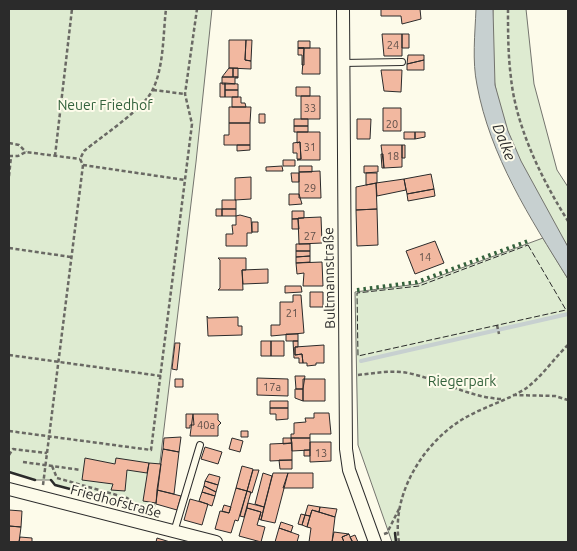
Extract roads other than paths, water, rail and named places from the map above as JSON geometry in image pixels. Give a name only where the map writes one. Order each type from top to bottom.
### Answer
[{"type":"street","name":"Bultmannstraße","points":[[342,9],[346,449],[349,470],[374,540]]},
{"type":"street","name":"Friedhofstraße","points":[[9,489],[216,542]]},
{"type":"lane","points":[[343,63],[402,62]]},
{"type":"lane","points":[[174,532],[200,445]]},
{"type":"water","name":"Dalke","points":[[476,9],[493,9],[495,85],[508,131],[521,161],[568,247],[568,279],[526,210],[501,162],[491,137],[475,76]]},
{"type":"waterway","points":[[361,361],[568,314]]},
{"type":"park label","name":"Neuer Friedhof","points":[[105,105]]},
{"type":"park label","name":"Riegerpark","points":[[462,381]]}]
